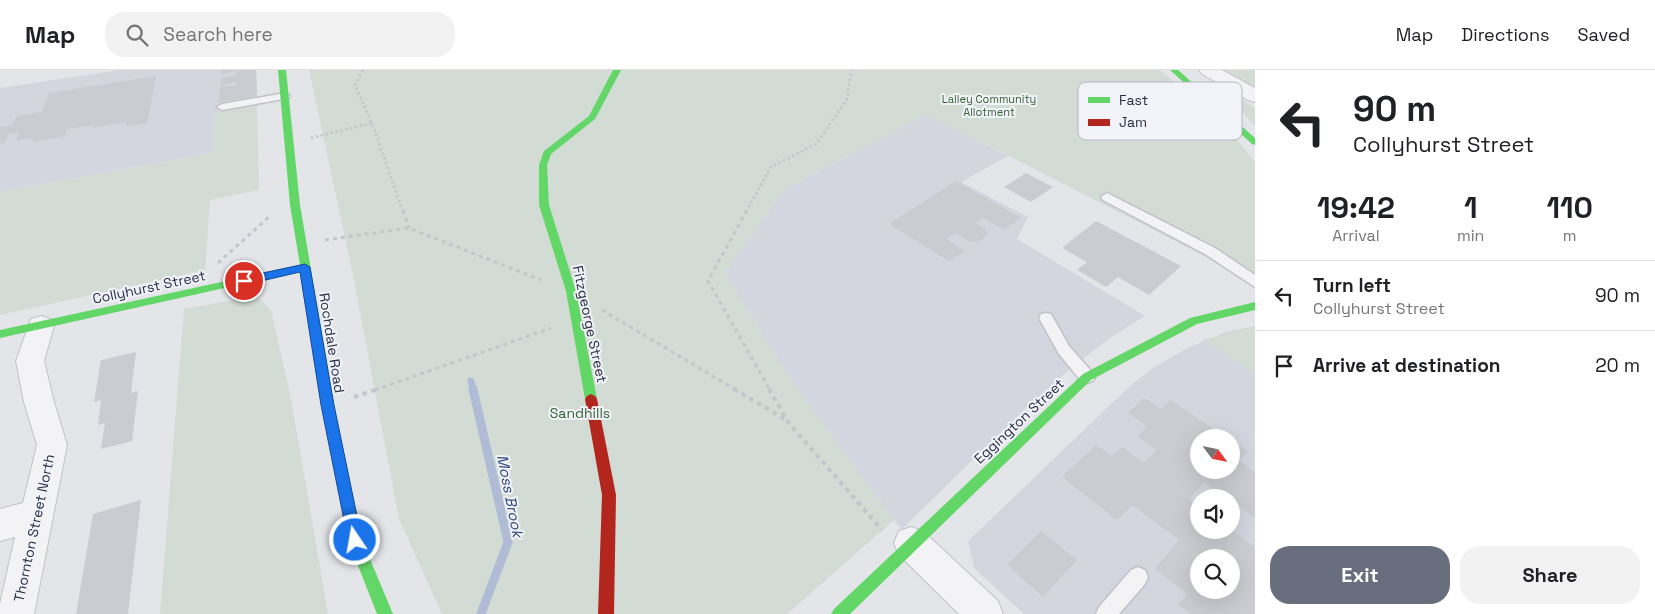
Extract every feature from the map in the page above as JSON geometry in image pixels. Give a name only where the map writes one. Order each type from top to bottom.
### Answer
[{"type":"main road","name":"Rochdale Road","points":[[282,70],[295,205],[328,405],[355,540],[385,614]]},
{"type":"main road","name":"Fitzgeorge Street","points":[[606,614],[608,495],[571,291],[544,205],[542,165],[547,153],[592,117],[617,70]]},
{"type":"main road","points":[[1174,70],[1188,82]]},
{"type":"main road","points":[[1242,130],[1255,142]]},
{"type":"main road","name":"Collyhurst Street","points":[[0,334],[305,267]]},
{"type":"main road","name":"Eggington Street","points":[[839,614],[1087,377],[1194,321],[1255,306]]},
{"type":"street","points":[[1208,70],[1230,82]]},
{"type":"street","points":[[1242,89],[1255,96]]},
{"type":"street","name":"Thornton Street North","points":[[16,614],[52,446],[39,402],[30,361],[41,326]]},
{"type":"street","points":[[0,525],[38,515]]},
{"type":"street","points":[[907,548],[985,614]]},
{"type":"lane","points":[[222,107],[285,96]]},
{"type":"lane","points":[[1107,197],[1210,251],[1255,282]]},
{"type":"lane","points":[[1046,318],[1064,350],[1087,377]]},
{"type":"lane","points":[[1106,614],[1138,577]]},
{"type":"path","points":[[363,70],[355,85],[372,123],[409,228]]},
{"type":"path","points":[[851,70],[847,99],[816,144],[771,167],[708,281],[788,422],[907,548]]},
{"type":"path","points":[[332,133],[372,123]]},
{"type":"path","points":[[212,268],[270,216]]},
{"type":"path","points":[[352,236],[409,228],[571,291],[788,422]]},
{"type":"path","points":[[371,391],[576,320]]},
{"type":"shaded area","points":[[120,70],[256,70],[257,105],[215,113],[212,153],[0,192],[0,88]]},
{"type":"shaded area","points":[[927,114],[1008,156],[961,182],[1028,217],[1017,239],[1145,316],[1110,338],[1076,364],[1025,409],[902,529],[789,377],[725,273],[784,190]]},
{"type":"shaded area","points":[[1255,326],[1255,614],[1024,614],[974,568],[968,541],[1131,385],[1153,368],[1187,348],[1226,332]]},
{"type":"green space","name":"Sandhills","points":[[309,70],[1160,70],[1174,82],[1078,82],[1078,140],[1237,140],[1255,162],[1255,282],[927,114],[784,190],[725,273],[789,377],[894,520],[787,614],[442,614],[399,519],[353,275]]},
{"type":"green space","points":[[1221,70],[1255,70],[1255,89]]},
{"type":"green space","points":[[1242,100],[1255,108],[1255,126],[1242,112]]},
{"type":"green space","points":[[257,105],[259,190],[210,200],[205,270],[0,315],[0,192],[212,153],[215,113]]},
{"type":"green space","points":[[256,296],[271,310],[291,399],[328,614],[160,614],[184,309]]},
{"type":"green space","points":[[1255,326],[1255,374],[1203,340]]},
{"type":"building","points":[[222,70],[256,70],[257,96],[219,102],[220,86],[236,86],[236,82],[221,85],[221,78],[236,76],[236,71],[222,74]]},
{"type":"building","points":[[156,76],[147,123],[126,126],[126,122],[93,128],[94,125],[67,129],[65,136],[32,142],[34,138],[16,141],[19,132],[9,134],[11,130],[4,143],[0,143],[0,127],[12,125],[16,116],[42,112],[49,93]]},
{"type":"building","points":[[1026,173],[1053,187],[1031,202],[1004,187]]},
{"type":"building","points":[[956,181],[1021,218],[1004,230],[983,218],[975,223],[985,229],[988,235],[978,242],[971,242],[955,233],[946,239],[965,251],[949,261],[889,224]]},
{"type":"building","points":[[1096,221],[1181,266],[1149,295],[1118,277],[1106,287],[1077,270],[1087,262],[1062,248]]},
{"type":"building","points":[[136,352],[131,393],[138,391],[132,441],[101,449],[105,423],[98,425],[101,400],[94,402],[101,360]]},
{"type":"building","points":[[1144,398],[1161,409],[1170,400],[1214,429],[1190,429],[1190,479],[1240,479],[1240,462],[1255,472],[1255,518],[1240,507],[1240,489],[1214,489],[1204,482],[1198,489],[1190,489],[1189,499],[1190,539],[1240,539],[1240,536],[1255,547],[1255,614],[1190,614],[1178,604],[1187,594],[1155,569],[1179,540],[1132,505],[1117,520],[1062,477],[1096,445],[1112,456],[1122,447],[1144,463],[1157,450],[1137,436],[1147,426],[1128,413]]},
{"type":"building","points":[[1240,446],[1248,451],[1240,460]]},
{"type":"building","points":[[141,500],[128,614],[76,614],[93,514]]},
{"type":"building","points":[[1041,531],[1077,560],[1043,597],[1007,565]]},
{"type":"waterway","name":"Moss Brook","points":[[471,381],[473,390]]},
{"type":"waterway","name":"Moss Brook","points":[[473,389],[508,542],[481,614]]},
{"type":"traffic: fast","points":[[282,70],[295,205],[328,405],[355,540],[385,614]]},
{"type":"traffic: fast","points":[[591,399],[571,291],[544,205],[543,165],[547,153],[592,117],[617,70]]},
{"type":"traffic: fast","points":[[1174,70],[1188,82]]},
{"type":"traffic: fast","points":[[1242,130],[1255,142]]},
{"type":"traffic: fast","points":[[0,334],[305,267]]},
{"type":"traffic: fast","points":[[839,614],[1087,377],[1194,321],[1255,306]]},
{"type":"traffic: jam","points":[[591,399],[609,495],[606,614]]},
{"type":"route","points":[[244,281],[305,267],[328,405],[355,540]]},
{"type":"park label","name":"Lalley Community Allotment","points":[[989,105]]}]
